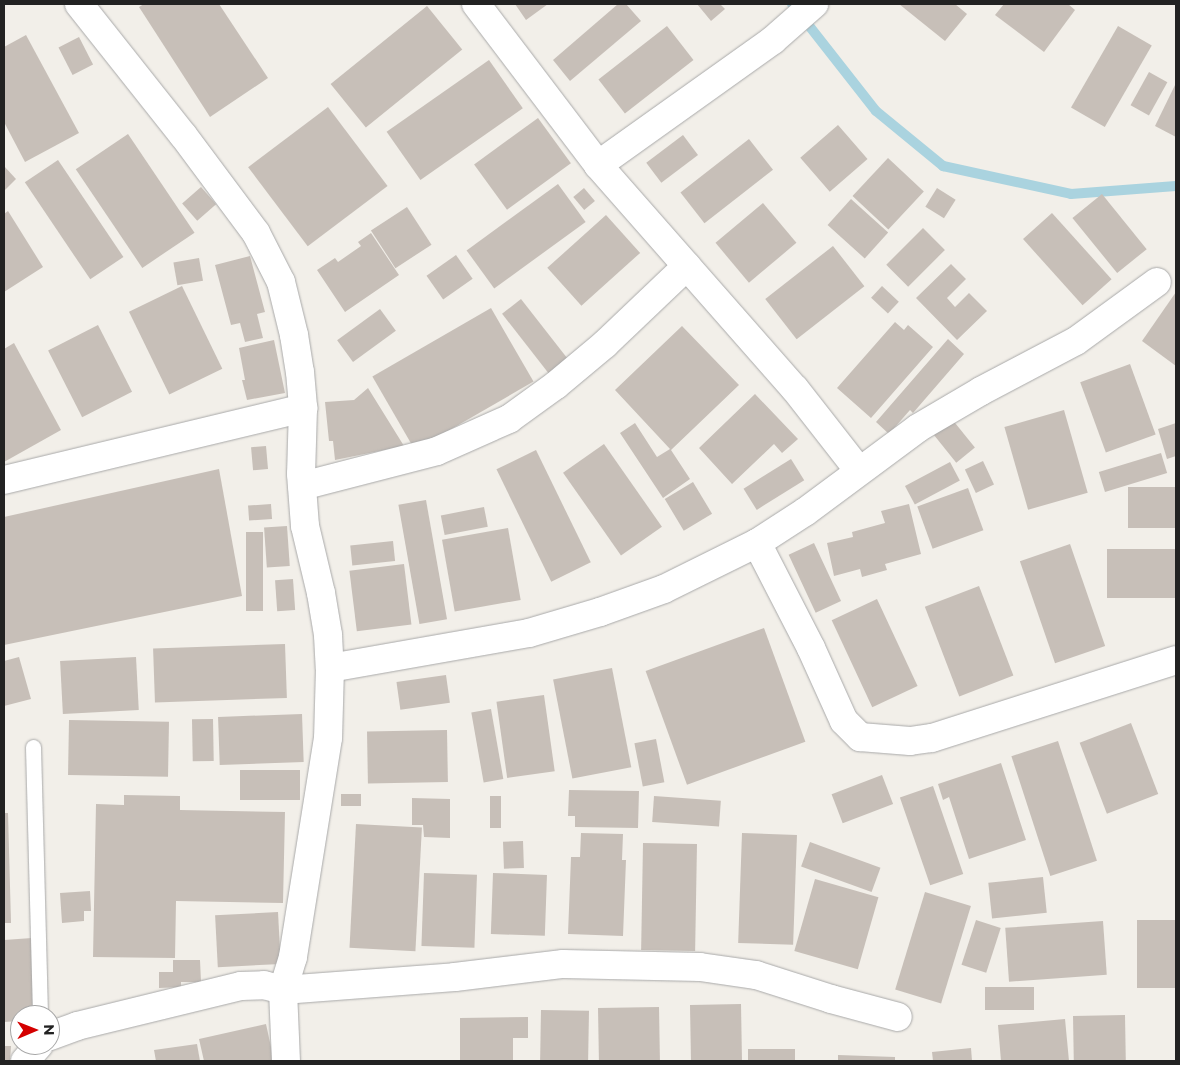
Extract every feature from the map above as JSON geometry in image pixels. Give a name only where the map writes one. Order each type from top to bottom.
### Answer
[{"type":"street","points":[[79,4],[160,105],[256,233],[281,282],[294,335],[303,408],[302,486],[305,526],[328,635],[330,668],[328,738],[293,957],[283,990],[286,1061]]},
{"type":"street","points":[[476,4],[598,165],[795,389],[859,471]]},
{"type":"street","points":[[598,165],[773,40],[814,4]]},
{"type":"street","points":[[302,486],[436,451],[509,419],[556,385],[605,344],[687,266]]},
{"type":"street","points":[[330,668],[529,633],[600,612],[664,589],[758,543],[918,428],[981,391],[1076,341],[1158,282]]},
{"type":"street","points":[[4,480],[303,408]]},
{"type":"street","points":[[758,543],[811,648],[844,721],[860,737],[910,741],[932,738],[1176,660]]},
{"type":"street","points":[[60,1032],[77,1026],[242,986],[264,985],[283,990],[455,977],[563,964],[641,964],[700,967],[756,975],[831,999],[898,1017]]},
{"type":"lane","points":[[34,747],[40,1005]]},
{"type":"building","points":[[144,4],[219,4],[268,78],[210,117],[139,7]]},
{"type":"building","points":[[515,4],[548,4],[526,20]]},
{"type":"building","points":[[618,4],[626,4],[641,21],[570,81],[553,60]]},
{"type":"building","points":[[697,4],[720,4],[725,9],[711,21]]},
{"type":"building","points":[[899,4],[955,4],[967,14],[945,41]]},
{"type":"building","points":[[1004,4],[1068,4],[1075,10],[1044,52],[995,15]]},
{"type":"building","points":[[427,6],[462,50],[366,128],[331,84]]},
{"type":"building","points":[[667,26],[693,60],[625,113],[598,80]]},
{"type":"building","points":[[1118,26],[1152,46],[1105,127],[1071,107]]},
{"type":"building","points":[[26,35],[79,133],[25,162],[4,122],[4,47]]},
{"type":"building","points":[[79,37],[93,65],[73,75],[59,47]]},
{"type":"building","points":[[489,60],[523,108],[420,180],[387,132]]},
{"type":"building","points":[[1149,72],[1167,82],[1149,115],[1131,105]]},
{"type":"building","points":[[1176,83],[1176,137],[1155,126]]},
{"type":"building","points":[[328,107],[388,186],[308,246],[248,167]]},
{"type":"building","points":[[538,118],[571,163],[507,210],[474,164]]},
{"type":"building","points":[[838,125],[868,159],[830,192],[800,158]]},
{"type":"building","points":[[128,134],[195,233],[142,268],[76,169]]},
{"type":"building","points":[[683,135],[698,155],[661,183],[646,163]]},
{"type":"building","points":[[749,139],[773,170],[704,223],[680,193]]},
{"type":"building","points":[[888,158],[924,191],[888,229],[853,196]]},
{"type":"building","points":[[58,160],[123,257],[90,279],[25,182]]},
{"type":"building","points":[[4,166],[16,179],[4,191]]},
{"type":"building","points":[[558,184],[586,222],[494,288],[467,250]]},
{"type":"building","points":[[201,187],[216,204],[197,221],[182,203]]},
{"type":"building","points":[[584,188],[595,201],[584,210],[573,197]]},
{"type":"building","points":[[937,188],[956,200],[944,218],[925,207]]},
{"type":"building","points":[[1102,194],[1147,249],[1117,273],[1072,218]]},
{"type":"building","points":[[851,199],[888,232],[865,258],[828,225]]},
{"type":"building","points":[[763,203],[796,243],[749,283],[716,243]]},
{"type":"building","points":[[407,207],[432,245],[395,268],[371,230]]},
{"type":"building","points":[[8,211],[43,267],[4,292],[4,214]]},
{"type":"building","points":[[1052,213],[1112,279],[1083,305],[1023,239]]},
{"type":"building","points":[[606,215],[640,253],[581,306],[547,268]]},
{"type":"building","points":[[923,228],[945,250],[908,287],[886,265]]},
{"type":"building","points":[[371,233],[399,275],[345,312],[317,270],[335,258],[338,262],[361,246],[358,242]]},
{"type":"building","points":[[833,246],[864,286],[797,339],[765,299]]},
{"type":"building","points":[[456,255],[473,279],[443,299],[427,276]]},
{"type":"building","points":[[250,256],[265,312],[257,314],[263,338],[245,342],[240,323],[231,325],[215,265]]},
{"type":"building","points":[[199,258],[203,281],[177,285],[173,263]]},
{"type":"building","points":[[951,264],[966,279],[947,298],[955,307],[969,293],[987,311],[957,340],[916,298]]},
{"type":"building","points":[[182,286],[222,369],[169,395],[129,312]]},
{"type":"building","points":[[882,286],[899,302],[888,313],[871,298]]},
{"type":"building","points":[[1176,292],[1176,366],[1142,341]]},
{"type":"building","points":[[521,299],[569,360],[550,375],[502,314]]},
{"type":"building","points":[[491,308],[534,382],[415,450],[372,376]]},
{"type":"building","points":[[380,309],[396,331],[353,362],[337,340]]},
{"type":"building","points":[[895,322],[904,330],[908,325],[933,347],[871,418],[837,388]]},
{"type":"building","points":[[98,325],[132,392],[82,417],[48,350]]},
{"type":"building","points":[[682,326],[739,385],[671,450],[690,479],[663,498],[620,433],[635,423],[657,457],[670,449],[615,390]]},
{"type":"building","points":[[948,339],[964,354],[913,413],[910,410],[889,434],[876,422]]},
{"type":"building","points":[[274,340],[285,393],[247,400],[242,380],[245,380],[239,348]]},
{"type":"building","points":[[14,343],[61,430],[4,462],[4,349]]},
{"type":"building","points":[[1130,364],[1156,434],[1106,453],[1080,382]]},
{"type":"building","points":[[368,388],[404,446],[335,460],[333,441],[329,441],[325,402],[354,400]]},
{"type":"building","points":[[755,394],[798,439],[782,453],[774,444],[732,484],[699,448]]},
{"type":"building","points":[[1064,410],[1088,493],[1028,510],[1004,427]]},
{"type":"building","points":[[951,418],[975,448],[956,463],[932,433]]},
{"type":"building","points":[[1176,423],[1176,456],[1167,459],[1158,429]]},
{"type":"building","points":[[604,444],[662,527],[621,555],[563,473]]},
{"type":"building","points":[[266,446],[268,469],[253,470],[251,447]]},
{"type":"building","points":[[536,450],[591,562],[551,582],[496,469]]},
{"type":"building","points":[[1161,453],[1167,473],[1105,492],[1099,472]]},
{"type":"building","points":[[791,459],[804,480],[757,510],[744,489]]},
{"type":"building","points":[[983,461],[994,485],[976,493],[965,469]]},
{"type":"building","points":[[950,462],[960,481],[915,504],[905,486]]},
{"type":"building","points":[[219,469],[242,596],[4,645],[4,517]]},
{"type":"building","points":[[693,482],[712,514],[684,531],[665,499]]},
{"type":"building","points":[[1128,487],[1176,487],[1176,528],[1128,528]]},
{"type":"building","points":[[968,488],[983,530],[933,549],[917,506]]},
{"type":"building","points":[[426,500],[447,619],[419,624],[398,505]]},
{"type":"building","points":[[271,504],[272,519],[249,521],[248,506]]},
{"type":"building","points":[[909,504],[921,554],[885,564],[887,570],[862,577],[860,569],[834,576],[827,543],[853,537],[852,532],[885,523],[881,511]]},
{"type":"building","points":[[484,507],[488,527],[445,535],[441,515]]},
{"type":"building","points":[[287,526],[290,566],[267,568],[264,528]]},
{"type":"building","points":[[508,528],[521,600],[455,612],[442,540]]},
{"type":"building","points":[[246,532],[263,532],[263,611],[246,611]]},
{"type":"building","points":[[393,541],[395,561],[352,565],[350,545]]},
{"type":"building","points":[[814,543],[841,601],[816,613],[789,555]]},
{"type":"building","points":[[1070,544],[1105,646],[1055,663],[1020,561]]},
{"type":"building","points":[[1107,549],[1176,549],[1176,598],[1107,598]]},
{"type":"building","points":[[404,564],[411,625],[357,631],[349,571]]},
{"type":"building","points":[[293,579],[295,610],[277,611],[275,580]]},
{"type":"building","points":[[979,586],[1013,676],[959,696],[925,607]]},
{"type":"building","points":[[877,599],[918,686],[872,707],[832,620]]},
{"type":"building","points":[[764,628],[805,742],[687,785],[646,671]]},
{"type":"building","points":[[285,644],[287,698],[155,703],[153,649]]},
{"type":"building","points":[[19,657],[31,699],[4,706],[4,661]]},
{"type":"building","points":[[136,657],[139,710],[63,714],[60,661]]},
{"type":"building","points":[[612,668],[631,767],[572,779],[553,679]]},
{"type":"building","points":[[446,675],[450,703],[400,710],[396,682]]},
{"type":"building","points":[[544,695],[555,771],[507,778],[496,702]]},
{"type":"building","points":[[491,709],[503,779],[484,782],[471,712]]},
{"type":"building","points":[[302,714],[304,762],[220,765],[218,717]]},
{"type":"building","points":[[192,719],[213,719],[214,761],[193,761]]},
{"type":"building","points":[[69,720],[169,722],[168,777],[68,775]]},
{"type":"building","points":[[1131,723],[1158,794],[1107,814],[1080,743]]},
{"type":"building","points":[[447,730],[448,782],[368,783],[367,731]]},
{"type":"building","points":[[656,739],[664,782],[643,786],[634,743]]},
{"type":"building","points":[[1058,741],[1097,861],[1050,876],[1011,756]]},
{"type":"building","points":[[1001,763],[1026,840],[969,859],[949,797],[943,800],[938,784]]},
{"type":"building","points":[[240,770],[300,770],[300,800],[240,800]]},
{"type":"building","points":[[882,775],[893,804],[843,823],[832,794]]},
{"type":"building","points":[[933,786],[963,874],[930,885],[900,797]]},
{"type":"building","points":[[569,790],[639,791],[638,828],[575,827],[575,816],[568,816]]},
{"type":"building","points":[[341,794],[361,794],[361,806],[341,806]]},
{"type":"building","points":[[124,795],[180,796],[180,810],[285,812],[283,903],[176,901],[175,958],[93,957],[96,804],[124,805]]},
{"type":"building","points":[[490,796],[501,796],[501,828],[490,828]]},
{"type":"building","points":[[654,796],[721,801],[719,827],[652,822]]},
{"type":"building","points":[[412,798],[450,799],[450,838],[424,837],[423,825],[412,825]]},
{"type":"building","points":[[4,813],[8,813],[11,923],[4,923]]},
{"type":"building","points":[[356,824],[422,827],[415,951],[350,948]]},
{"type":"building","points":[[581,833],[623,834],[622,860],[626,860],[623,936],[568,934],[571,857],[580,857]]},
{"type":"building","points":[[742,833],[797,835],[793,945],[738,943]]},
{"type":"building","points":[[523,841],[524,868],[504,869],[503,842]]},
{"type":"building","points":[[810,842],[880,868],[872,892],[801,866]]},
{"type":"building","points":[[643,843],[697,844],[695,951],[641,950]]},
{"type":"building","points":[[424,873],[477,875],[474,948],[421,946]]},
{"type":"building","points":[[493,873],[547,875],[545,936],[491,934]]},
{"type":"building","points":[[1043,877],[1047,913],[992,919],[988,883]]},
{"type":"building","points":[[815,879],[878,897],[858,969],[794,951]]},
{"type":"building","points":[[90,891],[91,911],[84,911],[84,921],[62,923],[60,893]]},
{"type":"building","points":[[925,892],[971,906],[941,1004],[895,990]]},
{"type":"building","points":[[278,912],[281,964],[218,967],[215,915]]},
{"type":"building","points":[[976,920],[1001,928],[986,973],[961,965]]},
{"type":"building","points":[[1137,920],[1176,920],[1176,988],[1137,988]]},
{"type":"building","points":[[1103,921],[1107,975],[1009,982],[1005,928]]},
{"type":"building","points":[[32,938],[35,1005],[10,1005],[10,1022],[4,1022],[4,940]]},
{"type":"building","points":[[173,960],[200,960],[201,982],[181,982],[181,987],[159,988],[159,972],[173,972]]},
{"type":"building","points":[[985,987],[1034,987],[1034,1010],[985,1010]]},
{"type":"building","points":[[741,1004],[742,1061],[691,1061],[690,1005]]},
{"type":"building","points":[[659,1007],[660,1061],[599,1061],[598,1008]]},
{"type":"building","points":[[541,1010],[589,1011],[588,1061],[540,1061]]},
{"type":"building","points":[[1125,1015],[1126,1061],[1074,1061],[1073,1016]]},
{"type":"building","points":[[528,1017],[528,1038],[513,1038],[513,1061],[460,1061],[460,1018]]},
{"type":"building","points":[[1065,1019],[1069,1061],[1001,1061],[998,1025]]},
{"type":"building","points":[[266,1024],[274,1061],[204,1061],[199,1039]]},
{"type":"building","points":[[197,1044],[200,1061],[156,1061],[154,1050]]},
{"type":"building","points":[[4,1046],[10,1046],[10,1061],[4,1061]]},
{"type":"building","points":[[971,1048],[972,1061],[933,1061],[932,1052]]},
{"type":"building","points":[[748,1049],[795,1049],[795,1061],[748,1061]]},
{"type":"building","points":[[838,1055],[895,1057],[895,1061],[838,1061]]},
{"type":"waterway","points":[[792,4],[876,111],[943,166],[1071,194],[1176,186]]}]
